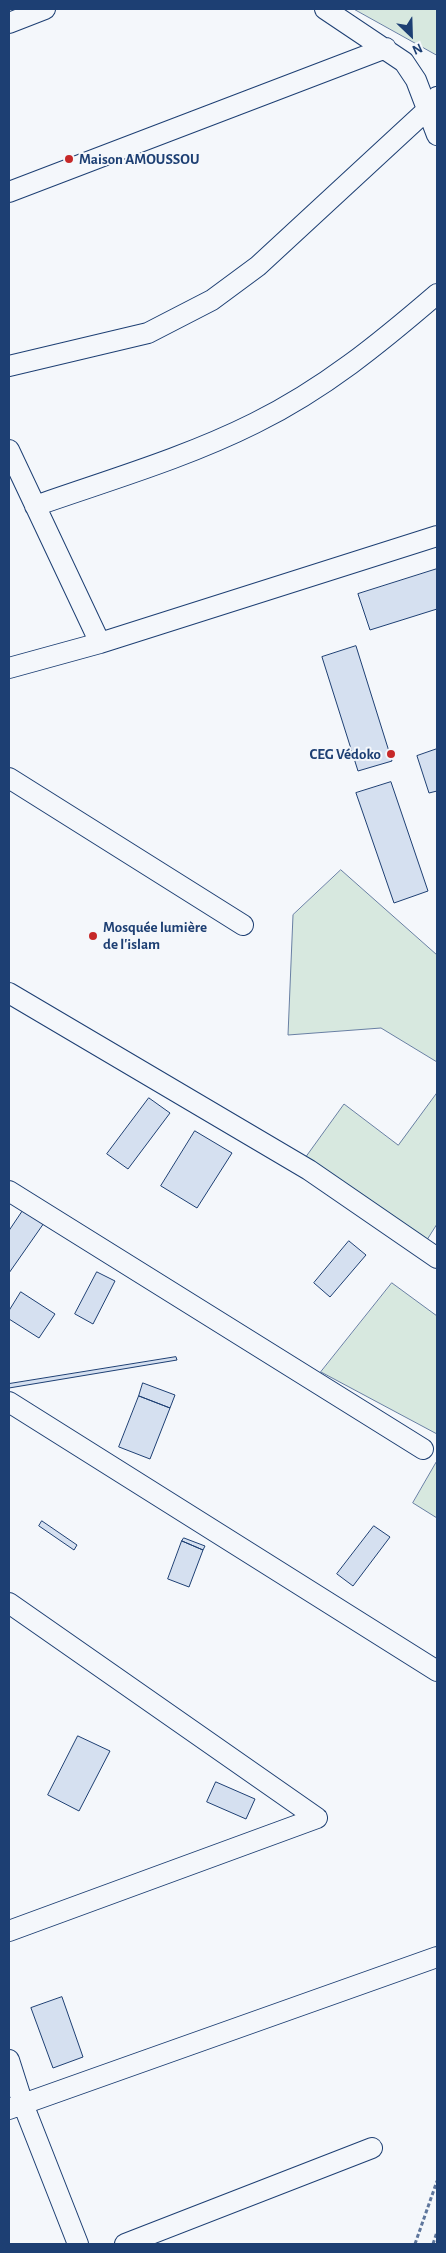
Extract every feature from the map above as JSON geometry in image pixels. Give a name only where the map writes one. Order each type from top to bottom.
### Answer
[{"type":"street","points":[[9,23],[45,9]]},
{"type":"street","points":[[325,9],[386,48],[404,62],[433,103],[437,136]]},
{"type":"street","points":[[9,192],[386,48]]},
{"type":"street","points":[[9,366],[148,333],[212,300],[258,266],[433,103]]},
{"type":"street","points":[[35,506],[204,446],[256,423],[336,376],[375,348],[437,294]]},
{"type":"street","points":[[9,450],[100,643]]},
{"type":"street","points":[[9,668],[100,643],[437,536]]},
{"type":"street","points":[[9,778],[243,925]]},
{"type":"street","points":[[9,993],[309,1170],[437,1258]]},
{"type":"street","points":[[9,1191],[423,1449]]},
{"type":"street","points":[[9,1402],[437,1671]]},
{"type":"street","points":[[9,1603],[316,1818],[9,1931]]},
{"type":"street","points":[[16,2106],[437,1957]]},
{"type":"street","points":[[9,2060],[16,2106],[78,2244]]},
{"type":"street","points":[[125,2244],[372,2148]]},
{"type":"path","points":[[415,2244],[437,2181]]},
{"type":"path","points":[[433,2244],[437,2232]]},
{"type":"shaded area","points":[[354,9],[437,9],[437,55]]},
{"type":"shaded area","points":[[341,870],[437,955],[437,1062],[381,1028],[288,1035],[293,915]]},
{"type":"shaded area","points":[[437,1093],[437,1224],[425,1243],[305,1158],[344,1104],[398,1145]]},
{"type":"shaded area","points":[[392,1283],[437,1316],[437,1434],[321,1372]]},
{"type":"shaded area","points":[[437,1461],[437,1518],[413,1503]]},
{"type":"building","points":[[437,569],[437,609],[370,630],[358,594]]},
{"type":"building","points":[[356,646],[392,761],[358,771],[322,657]]},
{"type":"building","points":[[437,749],[437,791],[429,793],[417,756]]},
{"type":"building","points":[[391,782],[428,891],[394,903],[356,793]]},
{"type":"building","points":[[149,1098],[170,1113],[128,1169],[107,1154]]},
{"type":"building","points":[[195,1131],[232,1153],[197,1208],[161,1186]]},
{"type":"building","points":[[24,1209],[44,1223],[9,1273],[9,1231]]},
{"type":"building","points":[[349,1241],[366,1255],[330,1297],[314,1283]]},
{"type":"building","points":[[97,1272],[115,1281],[93,1324],[75,1314]]},
{"type":"building","points":[[21,1292],[55,1314],[39,1338],[9,1319],[9,1311]]},
{"type":"building","points":[[176,1357],[177,1360],[9,1388],[9,1384]]},
{"type":"building","points":[[143,1383],[175,1395],[170,1408],[139,1396]]},
{"type":"building","points":[[139,1396],[170,1408],[150,1459],[119,1447]]},
{"type":"building","points":[[42,1521],[77,1545],[74,1550],[39,1526]]},
{"type":"building","points":[[374,1526],[390,1537],[353,1586],[337,1574]]},
{"type":"building","points":[[184,1538],[205,1546],[203,1550],[182,1541]]},
{"type":"building","points":[[182,1541],[203,1550],[189,1587],[168,1579]]},
{"type":"building","points":[[78,1736],[110,1751],[79,1811],[48,1795]]},
{"type":"building","points":[[216,1782],[255,1799],[246,1819],[207,1802]]},
{"type":"building","points":[[62,1997],[83,2057],[53,2068],[31,2008]]},
{"type":"place","name":"Maison AMOUSSOU","points":[[69,159]]},
{"type":"place","name":"CEG Védoko","points":[[391,754]]},
{"type":"place","name":"Mosquée lumière de l'islam","points":[[93,936]]}]
